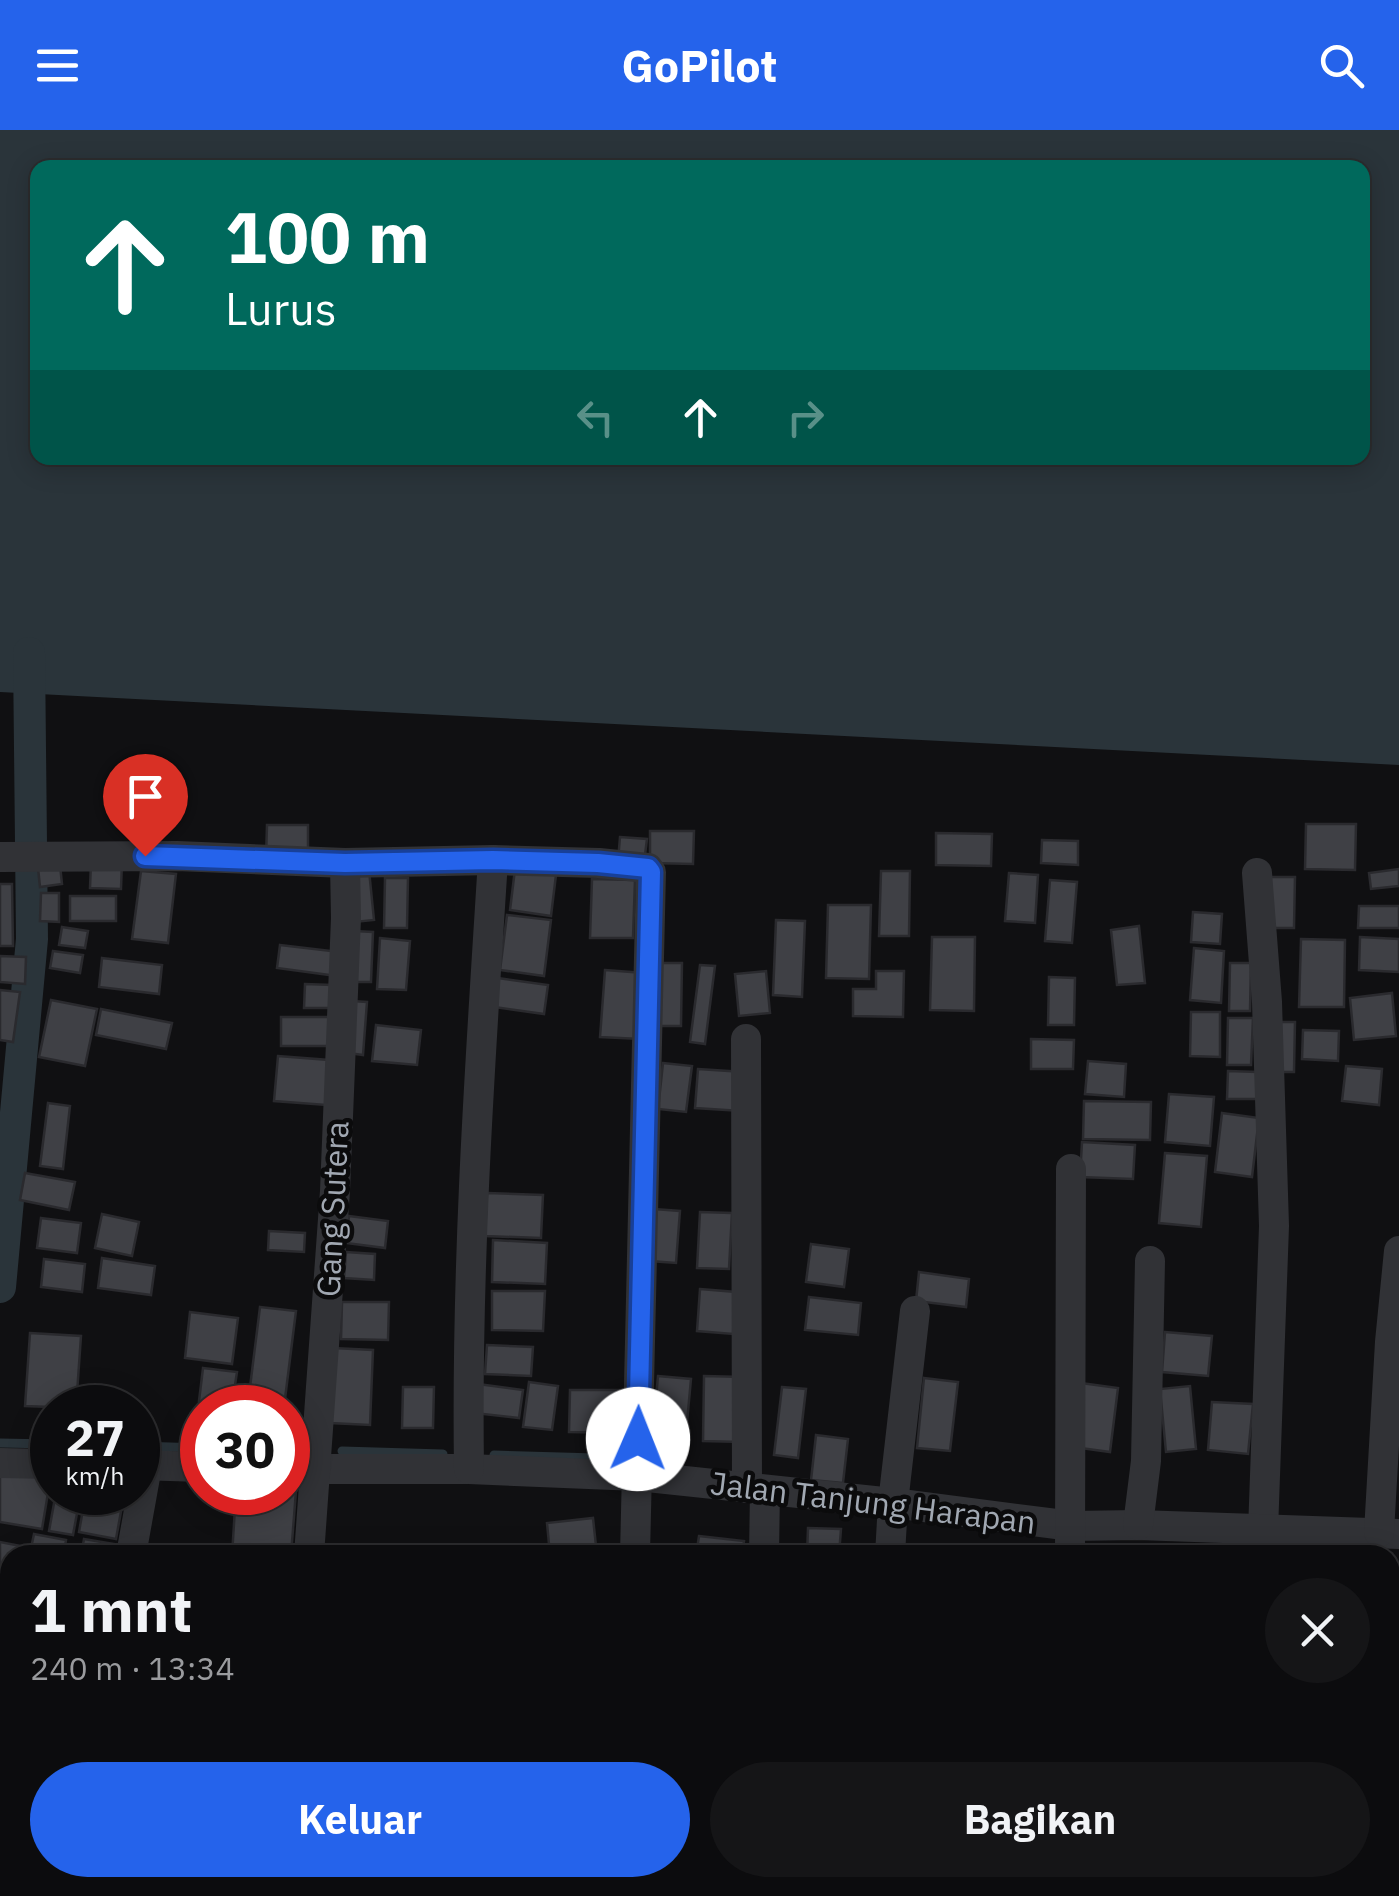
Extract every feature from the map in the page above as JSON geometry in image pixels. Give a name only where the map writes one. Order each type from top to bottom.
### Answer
[{"type":"street","points":[[3,857],[177,856],[345,863],[493,860],[648,868],[651,872],[635,1545]]},
{"type":"street","points":[[469,1469],[472,1181],[493,860]]},
{"type":"street","name":"Gang Sutera","points":[[310,1402],[335,1192],[345,863]]},
{"type":"street","points":[[1258,873],[1267,1002],[1274,1226],[1264,1531]]},
{"type":"street","points":[[746,1039],[756,1489],[763,1545]]},
{"type":"street","points":[[1071,1540],[1072,1169]]},
{"type":"street","points":[[1381,1538],[1390,1342],[1399,1251]]},
{"type":"street","points":[[1138,1525],[1146,1461],[1150,1261]]},
{"type":"street","points":[[891,1545],[915,1311]]},
{"type":"street","points":[[0,1463],[30,1464]]},
{"type":"street","name":"Jalan Tanjung Harapan","points":[[310,1469],[469,1469],[638,1476],[893,1503],[1071,1540],[1138,1525],[1381,1538]]},
{"type":"street","points":[[132,1545],[136,1515]]},
{"type":"street","name":"Gang Sutera","points":[[306,1515],[308,1545]]},
{"type":"shaded area","points":[[0,130],[1399,130],[1399,765],[0,692]]},
{"type":"building","points":[[1306,824],[1356,824],[1355,870],[1305,869]]},
{"type":"building","points":[[267,825],[308,825],[308,858],[266,857]]},
{"type":"building","points":[[650,831],[694,831],[693,864],[650,863]]},
{"type":"building","points":[[936,833],[992,834],[991,866],[936,865]]},
{"type":"building","points":[[620,837],[647,839],[644,863],[618,861]]},
{"type":"building","points":[[1042,840],[1078,841],[1078,865],[1041,863]]},
{"type":"building","points":[[91,862],[122,862],[121,889],[90,888]]},
{"type":"building","points":[[60,865],[62,884],[40,887],[38,868]]},
{"type":"building","points":[[515,869],[556,875],[551,916],[510,910]]},
{"type":"building","points":[[1399,869],[1399,886],[1371,889],[1369,873]]},
{"type":"building","points":[[369,870],[374,920],[355,922],[350,872]]},
{"type":"building","points":[[141,871],[176,874],[168,943],[132,939]]},
{"type":"building","points":[[881,871],[910,871],[909,936],[879,936]]},
{"type":"building","points":[[1009,873],[1038,875],[1035,923],[1005,921]]},
{"type":"building","points":[[1270,877],[1295,877],[1294,928],[1269,928]]},
{"type":"building","points":[[385,878],[408,878],[407,928],[384,928]]},
{"type":"building","points":[[592,879],[635,880],[633,938],[590,938]]},
{"type":"building","points":[[1050,880],[1077,882],[1072,943],[1045,941]]},
{"type":"building","points":[[0,884],[12,884],[13,946],[0,946]]},
{"type":"building","points":[[41,893],[59,893],[59,922],[40,921]]},
{"type":"building","points":[[70,896],[116,896],[116,921],[70,921]]},
{"type":"building","points":[[828,905],[871,905],[869,979],[826,978]]},
{"type":"building","points":[[1359,906],[1399,906],[1399,928],[1358,928]]},
{"type":"building","points":[[1193,912],[1222,914],[1220,944],[1191,942]]},
{"type":"building","points":[[507,915],[551,920],[544,976],[500,970]]},
{"type":"building","points":[[776,920],[805,921],[802,997],[773,995]]},
{"type":"building","points":[[1139,926],[1145,983],[1117,985],[1111,930]]},
{"type":"building","points":[[62,927],[88,931],[85,948],[59,945]]},
{"type":"building","points":[[354,931],[373,932],[371,982],[352,982]]},
{"type":"building","points":[[932,937],[975,937],[974,1011],[930,1010]]},
{"type":"building","points":[[1360,937],[1399,939],[1399,972],[1359,970]]},
{"type":"building","points":[[380,938],[410,941],[406,990],[377,989]]},
{"type":"building","points":[[1301,939],[1345,940],[1344,1007],[1299,1007]]},
{"type":"building","points":[[280,945],[340,952],[337,976],[277,968]]},
{"type":"building","points":[[1194,948],[1224,951],[1221,1003],[1190,1000]]},
{"type":"building","points":[[53,951],[83,955],[80,973],[50,968]]},
{"type":"building","points":[[0,956],[26,957],[25,984],[0,982]]},
{"type":"building","points":[[102,958],[162,965],[159,994],[99,987]]},
{"type":"building","points":[[657,963],[682,963],[681,1026],[655,1026]]},
{"type":"building","points":[[1230,963],[1251,963],[1250,1011],[1229,1011]]},
{"type":"building","points":[[700,965],[715,966],[705,1044],[690,1042]]},
{"type":"building","points":[[605,970],[644,973],[640,1039],[600,1037]]},
{"type":"building","points":[[766,971],[770,1013],[739,1016],[735,974]]},
{"type":"building","points":[[876,971],[904,971],[903,1017],[853,1016],[853,989],[876,989]]},
{"type":"building","points":[[1049,977],[1075,978],[1074,1025],[1048,1025]]},
{"type":"building","points":[[498,978],[548,985],[544,1014],[494,1007]]},
{"type":"building","points":[[305,984],[333,985],[333,1008],[304,1008]]},
{"type":"building","points":[[0,990],[20,992],[13,1042],[0,1040]]},
{"type":"building","points":[[1392,993],[1396,1036],[1354,1040],[1350,998]]},
{"type":"building","points":[[51,1000],[97,1009],[85,1066],[39,1057]]},
{"type":"building","points":[[352,1001],[367,1002],[363,1055],[348,1053]]},
{"type":"building","points":[[101,1009],[172,1023],[166,1049],[96,1035]]},
{"type":"building","points":[[1191,1012],[1220,1012],[1220,1057],[1190,1056]]},
{"type":"building","points":[[281,1017],[332,1017],[332,1046],[281,1046]]},
{"type":"building","points":[[1228,1018],[1253,1018],[1251,1065],[1227,1065]]},
{"type":"building","points":[[1275,1022],[1295,1022],[1294,1072],[1274,1072]]},
{"type":"building","points":[[376,1025],[421,1030],[417,1065],[372,1061]]},
{"type":"building","points":[[1303,1030],[1339,1031],[1338,1061],[1302,1059]]},
{"type":"building","points":[[1031,1039],[1074,1040],[1073,1069],[1031,1069]]},
{"type":"building","points":[[278,1056],[329,1060],[326,1105],[274,1101]]},
{"type":"building","points":[[1088,1061],[1126,1064],[1124,1097],[1085,1094]]},
{"type":"building","points":[[663,1063],[692,1066],[686,1112],[658,1109]]},
{"type":"building","points":[[1346,1066],[1382,1069],[1379,1105],[1342,1101]]},
{"type":"building","points":[[698,1069],[744,1072],[741,1111],[695,1108]]},
{"type":"building","points":[[1228,1071],[1258,1072],[1257,1099],[1227,1099]]},
{"type":"building","points":[[1169,1094],[1214,1097],[1210,1146],[1165,1142]]},
{"type":"building","points":[[1084,1101],[1151,1102],[1150,1140],[1083,1139]]},
{"type":"building","points":[[48,1103],[70,1106],[63,1169],[40,1166]]},
{"type":"building","points":[[1222,1113],[1259,1118],[1252,1177],[1215,1172]]},
{"type":"building","points":[[1082,1142],[1135,1145],[1133,1179],[1080,1177]]},
{"type":"building","points":[[1165,1153],[1207,1156],[1201,1227],[1159,1223]]},
{"type":"building","points":[[25,1173],[75,1182],[69,1210],[20,1200]]},
{"type":"building","points":[[487,1193],[543,1195],[541,1238],[485,1236]]},
{"type":"building","points":[[654,1209],[680,1211],[676,1263],[650,1261]]},
{"type":"building","points":[[700,1212],[732,1213],[729,1269],[697,1268]]},
{"type":"building","points":[[102,1214],[139,1222],[132,1256],[95,1248]]},
{"type":"building","points":[[349,1216],[388,1221],[385,1248],[346,1243]]},
{"type":"building","points":[[41,1218],[81,1223],[77,1253],[37,1248]]},
{"type":"building","points":[[269,1231],[305,1233],[304,1252],[268,1250]]},
{"type":"building","points":[[493,1240],[547,1243],[545,1284],[492,1282]]},
{"type":"building","points":[[811,1244],[849,1249],[844,1287],[806,1282]]},
{"type":"building","points":[[346,1252],[375,1254],[374,1280],[344,1278]]},
{"type":"building","points":[[102,1258],[155,1266],[151,1295],[98,1288]]},
{"type":"building","points":[[44,1259],[85,1264],[82,1292],[41,1287]]},
{"type":"building","points":[[919,1272],[969,1279],[966,1307],[916,1301]]},
{"type":"building","points":[[700,1289],[736,1292],[733,1334],[697,1331]]},
{"type":"building","points":[[492,1291],[545,1291],[543,1331],[492,1330]]},
{"type":"building","points":[[809,1297],[861,1303],[858,1335],[805,1330]]},
{"type":"building","points":[[342,1302],[389,1302],[388,1340],[341,1339]]},
{"type":"building","points":[[260,1307],[296,1311],[287,1385],[250,1385]]},
{"type":"building","points":[[190,1312],[238,1318],[232,1364],[185,1358]]},
{"type":"building","points":[[1165,1332],[1212,1336],[1208,1376],[1162,1372]]},
{"type":"building","points":[[30,1333],[81,1336],[78,1385],[30,1385],[30,1406],[25,1406]]},
{"type":"building","points":[[487,1345],[533,1347],[531,1376],[485,1374]]},
{"type":"building","points":[[333,1348],[373,1350],[370,1425],[330,1423]]},
{"type":"building","points":[[203,1368],[237,1372],[235,1385],[201,1385]]},
{"type":"building","points":[[658,1376],[691,1379],[684,1455],[651,1453]]},
{"type":"building","points":[[704,1376],[744,1377],[742,1442],[703,1441]]},
{"type":"building","points":[[924,1378],[958,1382],[950,1451],[917,1448]]},
{"type":"building","points":[[529,1382],[558,1386],[552,1430],[523,1427]]},
{"type":"building","points":[[1081,1383],[1118,1388],[1110,1452],[1073,1447]]},
{"type":"building","points":[[478,1384],[523,1390],[519,1418],[474,1413]]},
{"type":"building","points":[[1190,1386],[1196,1449],[1166,1452],[1160,1389]]},
{"type":"building","points":[[403,1387],[434,1387],[433,1428],[402,1428]]},
{"type":"building","points":[[782,1387],[806,1389],[798,1458],[774,1455]]},
{"type":"building","points":[[570,1390],[622,1390],[621,1433],[569,1432]]},
{"type":"building","points":[[1212,1402],[1253,1404],[1248,1454],[1208,1450]]},
{"type":"building","points":[[816,1435],[848,1439],[843,1483],[811,1480]]},
{"type":"building","points":[[0,1466],[30,1471],[30,1515],[44,1515],[42,1529],[0,1522]]},
{"type":"building","points":[[52,1515],[77,1515],[73,1535],[49,1531]]},
{"type":"building","points":[[82,1515],[120,1515],[116,1539],[79,1532]]},
{"type":"building","points":[[235,1515],[294,1515],[292,1545],[233,1545]]},
{"type":"building","points":[[593,1518],[596,1545],[549,1545],[547,1523]]},
{"type":"building","points":[[808,1528],[841,1529],[840,1545],[807,1545]]},
{"type":"building","points":[[34,1534],[66,1540],[65,1545],[32,1545]]},
{"type":"building","points":[[699,1536],[744,1541],[743,1545],[698,1545]]},
{"type":"building","points":[[84,1539],[114,1544],[114,1545],[83,1545]]},
{"type":"waterway","points":[[0,1287],[32,939],[29,653]]},
{"type":"waterway","points":[[0,1443],[30,1444]]},
{"type":"waterway","points":[[160,1447],[180,1447]]},
{"type":"waterway","points":[[342,1451],[443,1454]]},
{"type":"waterway","points":[[494,1455],[632,1459]]},
{"type":"route","points":[[145,856],[345,863],[493,860],[648,868],[651,872],[638,1439]]}]
